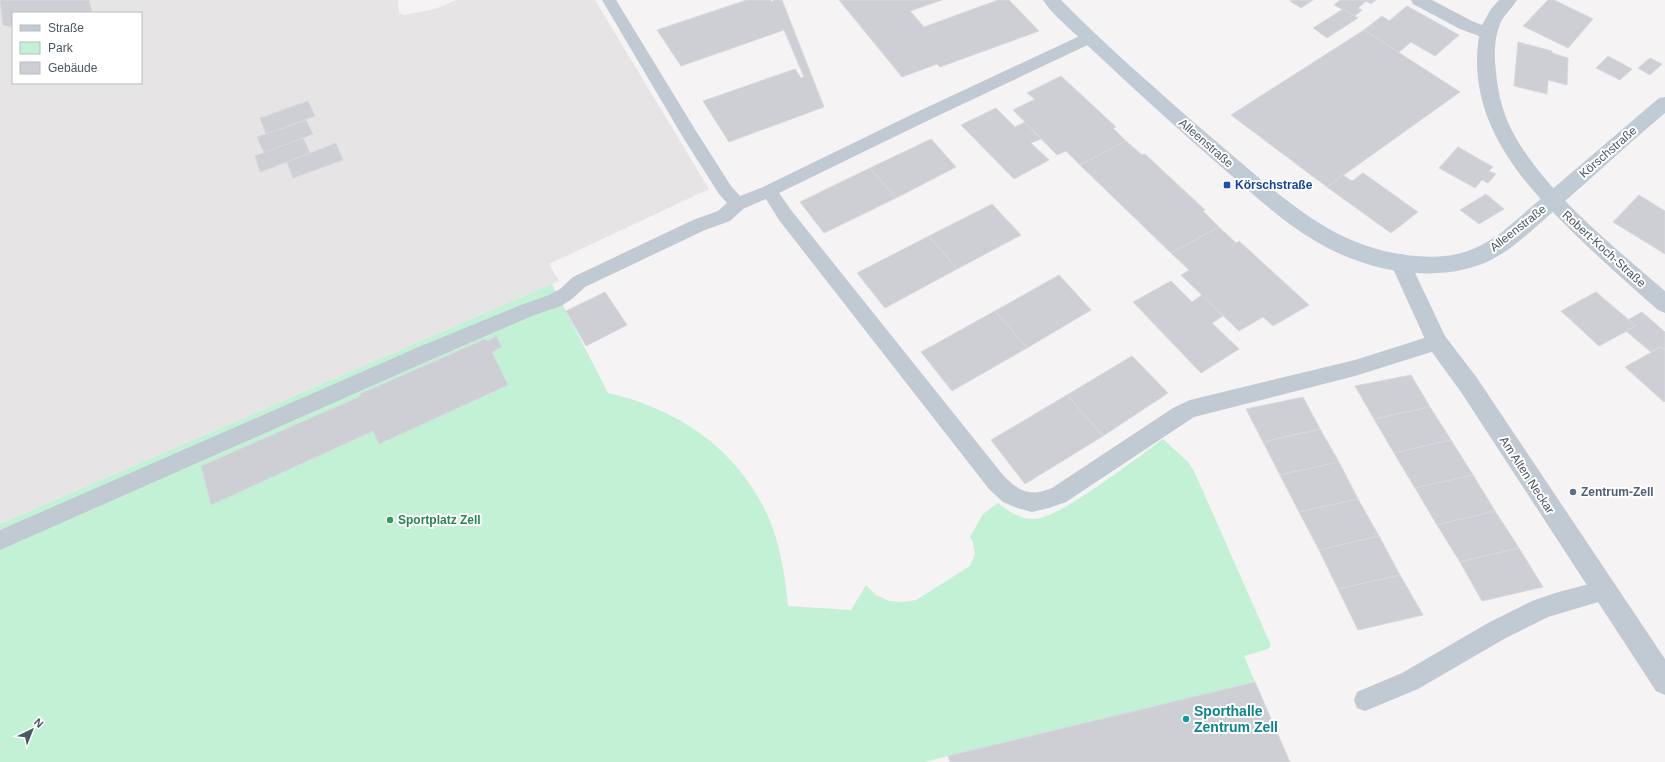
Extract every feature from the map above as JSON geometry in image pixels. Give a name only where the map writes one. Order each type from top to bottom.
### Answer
[{"type":"street","name":"Alleenstraße","points":[[1051,0],[1089,38],[1195,134],[1286,210],[1305,225],[1339,245],[1353,251],[1400,262],[1442,264],[1475,258],[1504,241],[1552,201]]},
{"type":"street","points":[[1419,0],[1466,25],[1488,33]]},
{"type":"street","name":"Robert-Koch-Straße","points":[[1509,0],[1493,18],[1488,33],[1486,65],[1489,96],[1493,113],[1517,158],[1552,201],[1665,304]]},
{"type":"street","name":"Körschstraße","points":[[1552,201],[1665,103]]},
{"type":"street","name":"Am Alten Neckar","points":[[1400,262],[1437,342],[1469,385],[1665,682]]},
{"type":"lane","points":[[609,0],[690,135],[725,190],[737,204]]},
{"type":"lane","points":[[0,540],[428,352],[527,310],[556,300],[566,294],[579,282],[699,225],[724,216],[737,204],[769,191],[923,116],[1089,38]]},
{"type":"lane","points":[[769,191],[785,215],[875,331],[996,482],[1010,496],[1024,502],[1039,502],[1058,495],[1180,414],[1190,409],[1355,368],[1437,342]]},
{"type":"lane","points":[[1365,700],[1398,687],[1539,609],[1604,591]]},
{"type":"shaded area","points":[[0,0],[398,0],[399,13],[404,15],[435,9],[456,0],[595,0],[709,189],[549,264],[559,281],[0,524]]},
{"type":"green space","name":"Sportplatz Zell","points":[[552,284],[608,393],[634,400],[658,409],[681,421],[722,451],[739,470],[754,491],[772,525],[781,559],[788,606],[851,610],[866,585],[876,595],[889,601],[903,602],[916,600],[970,566],[975,554],[970,537],[983,514],[998,503],[1011,512],[1024,518],[1034,519],[1046,516],[1061,509],[1098,486],[1163,439],[1188,462],[1194,471],[1270,643],[1270,647],[1268,649],[1244,656],[1255,682],[924,762],[0,762],[0,524]]},
{"type":"building","points":[[0,0],[89,0],[92,12],[12,12],[12,27],[3,25]]},
{"type":"building","points":[[747,0],[770,0],[772,2],[773,0],[782,0],[824,107],[729,142],[703,101],[795,69],[801,78],[804,77],[784,30],[681,66],[657,30]]},
{"type":"building","points":[[839,0],[942,0],[910,11],[924,27],[998,0],[1009,0],[1039,31],[940,67],[937,64],[902,77]]},
{"type":"building","points":[[1313,0],[1301,8],[1290,1]]},
{"type":"building","points":[[1340,0],[1376,0],[1371,4],[1366,1],[1358,8],[1362,10],[1355,16],[1334,5]]},
{"type":"building","points":[[1548,0],[1554,0],[1593,19],[1568,48],[1523,26]]},
{"type":"building","points":[[1407,6],[1459,35],[1435,56],[1411,42],[1398,53],[1364,30],[1382,16],[1389,21]]},
{"type":"building","points":[[1343,9],[1358,18],[1327,38],[1313,28]]},
{"type":"building","points":[[1364,30],[1460,92],[1327,187],[1231,115]]},
{"type":"building","points":[[1518,42],[1552,51],[1552,53],[1568,58],[1567,85],[1548,80],[1547,94],[1514,86]]},
{"type":"building","points":[[1608,56],[1632,69],[1620,80],[1596,68]]},
{"type":"building","points":[[1650,58],[1662,64],[1650,75],[1638,68]]},
{"type":"building","points":[[1061,76],[1116,127],[1113,128],[1126,141],[1080,165],[1066,151],[1057,155],[1013,110],[1035,99],[1027,93]]},
{"type":"building","points":[[308,101],[315,116],[266,134],[260,118]]},
{"type":"building","points":[[996,108],[1015,127],[1025,122],[1041,139],[1031,143],[1049,160],[1014,179],[961,125]]},
{"type":"building","points":[[306,120],[313,134],[264,153],[257,137]]},
{"type":"building","points":[[303,138],[310,153],[260,172],[255,156]]},
{"type":"building","points":[[931,139],[956,167],[896,198],[870,168]]},
{"type":"building","points":[[1126,141],[1142,155],[1145,154],[1205,210],[1203,211],[1219,227],[1171,253],[1080,165]]},
{"type":"building","points":[[336,143],[343,160],[293,178],[287,162]]},
{"type":"building","points":[[1458,147],[1493,167],[1489,171],[1496,174],[1488,183],[1482,180],[1475,188],[1439,168]]},
{"type":"building","points":[[870,168],[896,198],[824,233],[800,202]]},
{"type":"building","points":[[1363,173],[1418,212],[1391,233],[1327,187],[1343,175],[1352,181]]},
{"type":"building","points":[[1486,194],[1504,209],[1479,224],[1460,210]]},
{"type":"building","points":[[1639,195],[1665,211],[1665,254],[1613,222]]},
{"type":"building","points":[[992,204],[1021,235],[957,269],[929,236]]},
{"type":"building","points":[[1219,227],[1236,243],[1239,241],[1309,305],[1273,326],[1263,317],[1239,331],[1181,275],[1189,270],[1171,253]]},
{"type":"building","points":[[929,236],[957,269],[885,308],[857,273]]},
{"type":"building","points":[[1059,275],[1091,310],[1027,348],[995,311]]},
{"type":"building","points":[[1171,281],[1192,302],[1202,295],[1223,316],[1212,323],[1239,349],[1201,373],[1133,302]]},
{"type":"building","points":[[605,292],[627,325],[586,346],[566,311]]},
{"type":"building","points":[[1596,292],[1636,326],[1599,346],[1561,311]]},
{"type":"building","points":[[995,311],[1027,348],[952,391],[921,352]]},
{"type":"building","points":[[1642,312],[1665,332],[1665,349],[1661,347],[1651,352],[1626,331],[1636,326],[1628,320]]},
{"type":"building","points":[[496,336],[502,347],[492,352],[508,385],[379,444],[373,431],[211,505],[201,466],[361,396],[360,394],[485,339],[487,341]]},
{"type":"building","points":[[1661,347],[1665,350],[1664,402],[1625,367]]},
{"type":"building","points":[[1132,356],[1168,393],[1103,436],[1067,395]]},
{"type":"building","points":[[1411,375],[1430,407],[1374,419],[1355,386]]},
{"type":"building","points":[[1067,395],[1103,436],[1025,484],[991,440]]},
{"type":"building","points":[[1303,397],[1320,429],[1263,442],[1246,409]]},
{"type":"building","points":[[1430,407],[1451,440],[1394,453],[1374,419]]},
{"type":"building","points":[[1320,429],[1339,462],[1280,475],[1263,442]]},
{"type":"building","points":[[1451,440],[1473,475],[1415,488],[1394,453]]},
{"type":"building","points":[[1339,462],[1358,499],[1299,512],[1280,475]]},
{"type":"building","points":[[1473,475],[1495,511],[1437,525],[1415,488]]},
{"type":"building","points":[[1358,499],[1379,536],[1319,550],[1299,512]]},
{"type":"building","points":[[1495,511],[1519,548],[1460,562],[1437,525]]},
{"type":"building","points":[[1379,536],[1400,575],[1338,589],[1319,550]]},
{"type":"building","points":[[1519,548],[1543,587],[1482,601],[1460,562]]},
{"type":"building","points":[[1400,575],[1423,615],[1358,630],[1338,589]]},
{"type":"building","name":"Sporthalle Zentrum Zell","points":[[1255,682],[1290,762],[950,762],[948,756]]},
{"type":"place","name":"Körschstraße","points":[[1227,185]]},
{"type":"place","name":"Zentrum-Zell","points":[[1573,492]]},
{"type":"place","name":"Sportplatz Zell","points":[[390,520]]},
{"type":"place","name":"Sporthalle Zentrum Zell","points":[[1186,719]]}]
